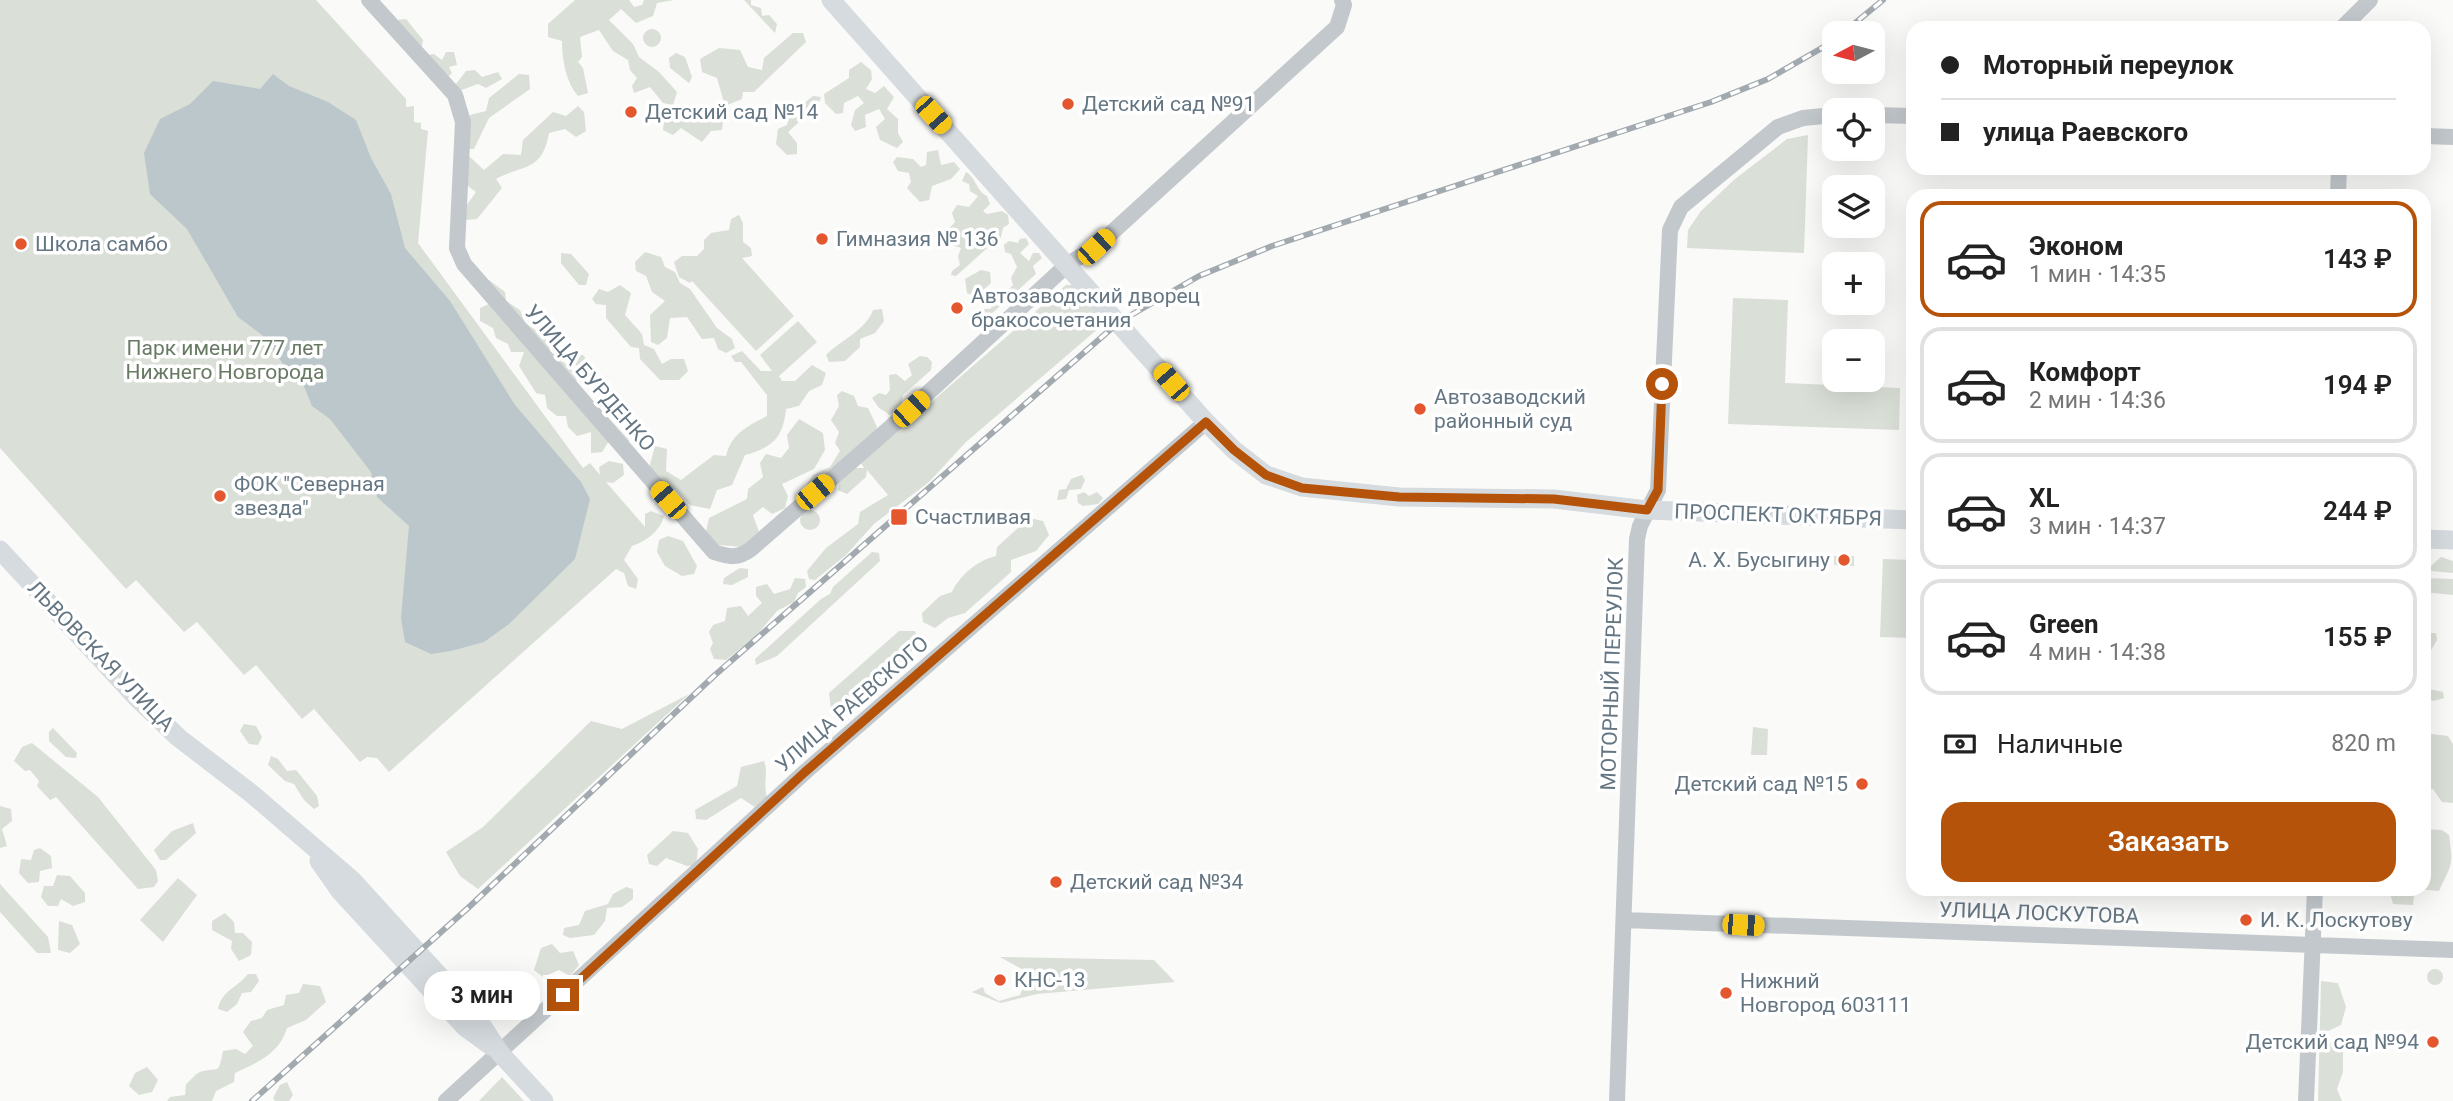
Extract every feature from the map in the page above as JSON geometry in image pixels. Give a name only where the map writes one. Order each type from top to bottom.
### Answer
[{"type":"main road","name":"ПРОСПЕКТ ОКТЯБРЯ","points":[[831,0],[1206,422],[1234,450],[1266,475],[1302,488],[1399,497],[1554,499],[1647,510],[1906,520]]},
{"type":"main road","points":[[2431,539],[2453,540]]},
{"type":"main road","name":"ЛЬВОВСКАЯ УЛИЦА","points":[[0,550],[136,698],[179,738],[252,794],[352,880],[475,1015],[500,1053],[544,1101]]},
{"type":"street","name":"УЛИЦА БУРДЕНКО","points":[[369,0],[455,95],[461,107],[463,122],[457,248],[464,264],[714,552],[741,557],[892,426],[1068,264],[1096,247],[1337,27],[1344,5],[1342,0]]},
{"type":"street","points":[[2349,21],[2370,0]]},
{"type":"street","points":[[1885,115],[1906,116]]},
{"type":"street","name":"МОТОРНЫЙ ПЕРЕУЛОК","points":[[1617,1101],[1637,539],[1647,510],[1658,490],[1670,230],[1681,207],[1778,127],[1804,118],[1822,117]]},
{"type":"street","points":[[2431,136],[2453,137]]},
{"type":"street","name":"УЛИЦА РАЕВСКОГО","points":[[446,1101],[814,765],[1206,422]]},
{"type":"street","points":[[2306,1101],[2315,896]]},
{"type":"street","name":"УЛИЦА ЛОСКУТОВА","points":[[1624,920],[2453,950]]},
{"type":"green space","name":"Парк имени 777 лет Нижнего Новгорода","points":[[0,0],[316,0],[406,99],[406,107],[414,106],[414,122],[421,123],[421,129],[428,131],[418,243],[583,468],[590,463],[600,475],[599,467],[609,461],[623,464],[624,475],[613,483],[606,482],[645,527],[645,514],[651,511],[664,516],[656,531],[632,546],[624,560],[638,579],[636,589],[628,586],[624,573],[616,569],[389,772],[377,758],[367,757],[360,762],[314,709],[302,719],[256,665],[244,675],[197,622],[184,632],[136,580],[126,589],[0,448]]},
{"type":"green space","points":[[575,0],[629,0],[634,7],[642,5],[644,0],[674,0],[657,3],[653,16],[636,23],[621,9],[609,20],[633,44],[639,57],[659,72],[677,92],[673,105],[663,103],[650,87],[634,93],[632,86],[637,78],[630,70],[628,60],[613,51],[599,30],[580,37],[582,57],[578,62],[583,68],[588,93],[578,96],[570,84],[562,41],[548,37],[548,24]]},
{"type":"green space","points":[[744,0],[751,0],[751,5],[761,8],[762,16],[769,15],[777,24],[775,33]]},
{"type":"green space","points":[[406,19],[423,40],[422,46],[415,47],[396,26],[397,20]]},
{"type":"green space","points":[[652,29],[658,32],[661,38],[658,44],[652,47],[646,44],[643,38],[646,32]]},
{"type":"green space","points":[[793,33],[803,33],[806,42],[754,92],[743,92],[742,99],[725,106],[717,78],[702,72],[700,59],[719,48],[740,50],[748,67],[762,70],[764,58]]},
{"type":"green space","points":[[446,52],[454,52],[457,65],[449,67],[452,73],[447,78],[427,55],[434,54],[442,60]]},
{"type":"green space","points":[[676,53],[685,57],[692,77],[689,83],[670,68],[669,58]]},
{"type":"green space","points":[[861,62],[871,70],[872,79],[866,89],[875,93],[884,86],[894,97],[887,109],[898,119],[898,133],[903,142],[897,148],[880,140],[876,127],[885,119],[879,109],[865,115],[866,127],[855,131],[851,125],[855,110],[864,103],[858,96],[844,103],[843,113],[836,114],[825,103],[824,94],[849,78],[849,70]]},
{"type":"green space","points":[[475,70],[482,77],[498,72],[502,79],[486,88],[478,84],[459,91],[456,84],[466,71]]},
{"type":"green space","points":[[519,74],[529,75],[530,89],[489,118],[474,149],[463,149],[470,115],[486,111],[489,98]]},
{"type":"green space","points":[[813,96],[821,97],[818,105],[788,132],[797,143],[797,154],[787,155],[776,144],[778,129],[787,125],[789,115]]},
{"type":"green space","points":[[578,106],[584,112],[586,131],[576,137],[565,129],[549,133],[546,146],[537,161],[496,179],[502,188],[477,219],[466,220],[464,209],[476,192],[461,181],[462,160],[470,157],[484,170],[503,154],[521,155],[523,140],[553,112],[566,116]]},
{"type":"green space","points":[[679,112],[690,112],[705,121],[718,112],[724,114],[722,130],[711,131],[702,142],[681,128],[673,135],[663,130],[664,120]]},
{"type":"green space","points":[[1808,135],[1804,253],[1687,248],[1688,230],[1701,211],[1735,179],[1787,139]]},
{"type":"green space","points":[[938,150],[941,165],[954,162],[960,169],[951,179],[932,186],[929,200],[920,202],[907,188],[911,182],[909,173],[898,171],[893,162],[897,157],[913,159],[921,167],[926,165],[927,152]]},
{"type":"green space","points":[[966,172],[987,196],[990,204],[983,211],[987,214],[1002,211],[1008,215],[1009,224],[1003,228],[1000,241],[994,242],[956,276],[951,275],[960,265],[958,256],[961,248],[950,244],[946,232],[955,222],[952,213],[957,205],[969,207],[978,196],[970,191],[969,184],[962,181]]},
{"type":"green space","points":[[739,215],[743,223],[743,242],[751,248],[752,256],[742,258],[794,316],[756,351],[692,281],[690,283],[679,277],[674,262],[682,256],[697,256],[704,249],[704,240],[711,233],[729,230],[731,219]]},
{"type":"green space","points":[[1026,238],[1029,244],[1020,253],[1029,261],[1033,253],[1039,253],[1042,258],[1033,266],[1036,274],[989,316],[987,322],[979,322],[978,309],[990,309],[1013,285],[1011,278],[1017,267],[1011,254],[1005,252],[1004,245],[1009,241],[1018,243],[1020,239]]},
{"type":"green space","points":[[645,252],[661,257],[665,267],[675,272],[680,283],[690,289],[717,328],[732,339],[735,348],[726,353],[718,349],[714,338],[702,339],[687,317],[670,318],[667,338],[658,345],[651,342],[650,315],[665,301],[652,292],[646,276],[636,271],[635,262]]},
{"type":"green space","points":[[561,253],[571,254],[589,274],[586,285],[579,285],[561,263]]},
{"type":"green space","points":[[981,270],[990,272],[991,283],[976,297],[967,293],[965,279]]},
{"type":"green space","points":[[489,280],[505,292],[506,301],[520,310],[525,323],[549,339],[550,351],[573,370],[578,385],[629,440],[629,449],[609,441],[602,452],[591,453],[591,432],[577,436],[568,427],[566,416],[557,416],[547,408],[545,395],[536,393],[519,366],[524,352],[511,352],[508,344],[496,338],[493,328],[480,321],[480,308],[491,303],[483,283]]},
{"type":"green space","points":[[620,285],[631,293],[625,315],[642,334],[644,345],[654,349],[662,364],[671,359],[684,359],[688,371],[679,380],[660,380],[640,359],[639,348],[631,347],[606,318],[606,305],[596,304],[592,299],[599,289],[608,292]]},
{"type":"green space","points":[[1066,285],[1073,285],[1107,321],[966,442],[929,482],[874,524],[846,555],[815,580],[809,579],[807,571],[826,548],[858,524],[860,512],[888,495],[867,470],[866,477],[847,494],[838,490],[839,483],[855,468],[864,468],[861,463]]},
{"type":"green space","points":[[1733,298],[1788,300],[1785,383],[1822,385],[1822,392],[1885,392],[1885,387],[1900,388],[1899,430],[1728,424]]},
{"type":"green space","points":[[882,309],[884,321],[875,333],[860,339],[860,347],[845,361],[829,362],[826,355],[859,329],[873,310]]},
{"type":"green space","points":[[798,321],[817,342],[779,376],[782,381],[795,381],[812,365],[826,373],[822,385],[809,391],[799,406],[786,409],[785,419],[775,440],[763,449],[745,455],[732,485],[717,490],[710,509],[690,505],[675,489],[663,493],[649,468],[655,446],[667,449],[666,471],[681,480],[714,455],[726,456],[736,436],[767,416],[767,395],[741,362],[735,362],[731,356],[742,351],[761,371],[772,371],[760,355]]},
{"type":"green space","points":[[574,355],[583,355],[598,374],[600,383],[608,385],[620,396],[620,407],[630,413],[631,423],[624,424],[619,412],[613,414],[599,395],[597,384],[589,383],[575,364]]},
{"type":"green space","points":[[920,356],[927,357],[932,362],[931,370],[903,395],[901,407],[890,415],[879,408],[872,398],[879,393],[886,395],[890,390],[889,375],[896,374],[905,381],[912,375],[908,364]]},
{"type":"green space","points":[[842,391],[854,396],[858,406],[868,408],[877,427],[872,440],[798,500],[813,475],[830,467],[840,451],[835,443],[839,432],[831,420],[839,406],[837,395]]},
{"type":"green space","points":[[799,419],[823,433],[825,450],[814,469],[782,484],[788,496],[785,508],[772,514],[763,507],[753,515],[759,532],[743,547],[718,545],[706,532],[709,518],[747,499],[748,489],[763,477],[760,463],[766,454],[781,458],[789,448],[787,435]]},
{"type":"green space","points":[[1082,475],[1085,480],[1081,489],[1069,490],[1066,499],[1057,500],[1059,490],[1066,489],[1071,479]]},
{"type":"green space","points":[[1084,492],[1089,496],[1097,492],[1103,498],[1098,504],[1083,506],[1078,503],[1077,495]]},
{"type":"green space","points":[[810,510],[817,513],[820,520],[817,527],[810,530],[803,527],[800,520],[803,513]]},
{"type":"green space","points":[[1029,518],[1043,521],[1049,535],[1036,551],[1011,560],[1011,572],[965,613],[948,618],[935,628],[923,622],[922,613],[940,596],[952,592],[970,569],[996,556],[997,547]]},
{"type":"green space","points":[[668,536],[683,541],[697,566],[694,574],[682,576],[665,566],[657,552],[659,540]]},
{"type":"green space","points":[[872,552],[879,553],[880,561],[777,656],[756,665],[755,659],[821,599],[830,594],[833,587]]},
{"type":"green space","points":[[1834,556],[1854,556],[1854,566],[1834,565]]},
{"type":"green space","points":[[2441,557],[2453,561],[2453,573],[2431,571],[2431,566]]},
{"type":"green space","points":[[1883,559],[1906,560],[1906,638],[1880,637]]},
{"type":"green space","points":[[740,568],[748,569],[748,577],[732,585],[723,584],[724,578]]},
{"type":"green space","points":[[795,578],[805,579],[806,587],[798,593],[794,602],[777,611],[756,636],[726,660],[714,659],[710,649],[713,643],[709,632],[713,625],[725,621],[727,608],[741,606],[748,616],[762,603],[756,596],[756,587],[767,584],[774,594],[790,589]]},
{"type":"green space","points":[[2431,578],[2453,579],[2453,595],[2431,593]]},
{"type":"green space","points":[[899,631],[915,631],[919,645],[845,710],[831,709],[829,693]]},
{"type":"green space","points":[[2431,633],[2436,633],[2437,640],[2431,650]]},
{"type":"green space","points":[[2431,689],[2443,692],[2444,698],[2433,701]]},
{"type":"green space","points":[[689,694],[478,889],[460,876],[446,852],[483,827],[591,721],[622,729]]},
{"type":"green space","points":[[244,724],[256,726],[262,737],[258,745],[249,744],[240,731]]},
{"type":"green space","points":[[1753,727],[1768,729],[1767,755],[1751,755]]},
{"type":"green space","points":[[53,728],[77,753],[76,758],[66,757],[49,741],[49,732]]},
{"type":"green space","points":[[2431,734],[2448,736],[2453,744],[2453,803],[2442,802],[2433,789]]},
{"type":"green space","points":[[32,743],[98,797],[156,870],[158,881],[154,887],[138,889],[56,797],[50,800],[37,786],[39,781],[30,770],[25,771],[14,761],[22,747]]},
{"type":"green space","points":[[271,756],[278,759],[287,771],[296,770],[317,796],[319,806],[314,809],[304,800],[294,784],[285,781],[268,765]]},
{"type":"green space","points":[[764,761],[768,801],[755,807],[741,798],[706,820],[696,819],[695,810],[737,786],[741,767]]},
{"type":"green space","points":[[0,806],[11,809],[12,821],[2,829],[7,846],[0,848]]},
{"type":"green space","points":[[193,823],[196,833],[166,860],[160,860],[154,850],[172,831]]},
{"type":"green space","points":[[2431,829],[2442,830],[2449,835],[2451,863],[2439,891],[2431,890]]},
{"type":"green space","points":[[673,831],[688,833],[698,849],[696,865],[687,866],[666,858],[657,866],[649,864],[647,855]]},
{"type":"green space","points":[[40,848],[51,856],[52,868],[40,871],[39,882],[28,883],[19,873],[21,859],[31,860],[34,850]]},
{"type":"green space","points":[[57,875],[70,876],[85,893],[85,902],[73,906],[61,899],[58,906],[48,906],[41,897],[44,886],[53,886]]},
{"type":"green space","points":[[178,878],[197,895],[163,942],[140,920]]},
{"type":"green space","points":[[0,884],[48,937],[51,953],[37,953],[0,912]]},
{"type":"green space","points":[[626,887],[633,889],[633,899],[622,907],[607,908],[605,921],[594,935],[570,938],[563,935],[564,928],[579,925],[585,911],[608,904],[613,894]]},
{"type":"green space","points":[[2391,896],[2414,896],[2413,905],[2393,904]]},
{"type":"green space","points":[[225,913],[234,922],[235,933],[243,933],[252,942],[251,955],[239,961],[231,949],[232,941],[212,930],[212,921]]},
{"type":"green space","points":[[59,921],[72,925],[80,944],[70,953],[58,950]]},
{"type":"green space","points":[[552,944],[560,953],[573,951],[579,965],[570,976],[559,970],[543,977],[534,970],[541,948]]},
{"type":"green space","points":[[1000,957],[1154,960],[1175,982],[1037,994],[1001,1003],[972,992],[983,987],[985,993],[999,1001],[1020,995],[1029,973]]},
{"type":"green space","points":[[2432,969],[2438,969],[2443,977],[2441,983],[2432,985],[2427,980],[2427,974]]},
{"type":"green space","points":[[248,974],[256,974],[259,981],[251,992],[242,993],[237,1004],[227,1012],[218,1009],[222,998]]},
{"type":"green space","points":[[2321,981],[2338,983],[2346,1007],[2341,1025],[2322,1034],[2328,1042],[2343,1045],[2343,1072],[2337,1089],[2342,1101],[2318,1101]]},
{"type":"green space","points":[[303,984],[320,986],[326,1002],[306,1020],[287,1028],[284,1037],[273,1051],[235,1073],[234,1082],[216,1091],[212,1101],[167,1101],[170,1097],[185,1095],[186,1084],[198,1073],[217,1069],[223,1051],[236,1049],[245,1054],[253,1046],[243,1032],[251,1021],[262,1018],[267,1010],[284,1005],[286,995],[299,993]]},
{"type":"green space","points":[[147,1067],[158,1080],[152,1092],[139,1095],[129,1086],[135,1073]]},
{"type":"green space","points":[[502,1077],[524,1101],[479,1101]]},
{"type":"green space","points":[[287,1082],[293,1095],[289,1101],[275,1101],[273,1098],[280,1085]]},
{"type":"shaded area","points":[[273,74],[289,86],[328,102],[356,120],[371,158],[391,194],[405,248],[450,301],[515,405],[581,482],[590,499],[575,559],[509,624],[484,642],[431,654],[405,642],[401,618],[409,526],[377,497],[371,472],[330,419],[312,406],[303,384],[286,368],[262,335],[238,317],[187,229],[150,194],[144,153],[160,119],[190,104],[213,81],[260,89]]},
{"type":"railway","points":[[1858,21],[1883,0]]},
{"type":"railway","points":[[252,1101],[468,908],[715,675],[1119,322],[1199,276],[1272,246],[1711,102],[1768,79],[1822,48]]},
{"type":"place","name":"Детский сад №91","points":[[1068,104]]},
{"type":"place","name":"Детский сад №14","points":[[631,112]]},
{"type":"place","name":"Гимназия № 136","points":[[822,239]]},
{"type":"place","name":"Школа самбо","points":[[21,244]]},
{"type":"place","name":"Автозаводский дворец бракосочетания","points":[[957,308]]},
{"type":"place","name":"Автозаводский районный суд","points":[[1420,409]]},
{"type":"place","name":"ФОК \"Северная звезда\"","points":[[220,496]]},
{"type":"place","name":"Счастливая","points":[[899,517]]},
{"type":"place","name":"А. Х. Бусыгину","points":[[1844,560]]},
{"type":"place","name":"Детский сад №15","points":[[1862,784]]},
{"type":"place","name":"Детский сад №34","points":[[1056,882]]},
{"type":"place","name":"И. К. Лоскутову","points":[[2246,920]]},
{"type":"place","name":"КНС-13","points":[[1000,980]]},
{"type":"place","name":"Нижний Новгород 603111","points":[[1726,993]]},
{"type":"place","name":"Детский сад №94","points":[[2433,1042]]},
{"type":"route","points":[[563,995],[805,772],[1206,422],[1234,450],[1266,475],[1302,488],[1368,496],[1554,499],[1647,510],[1658,490],[1662,384]]}]
